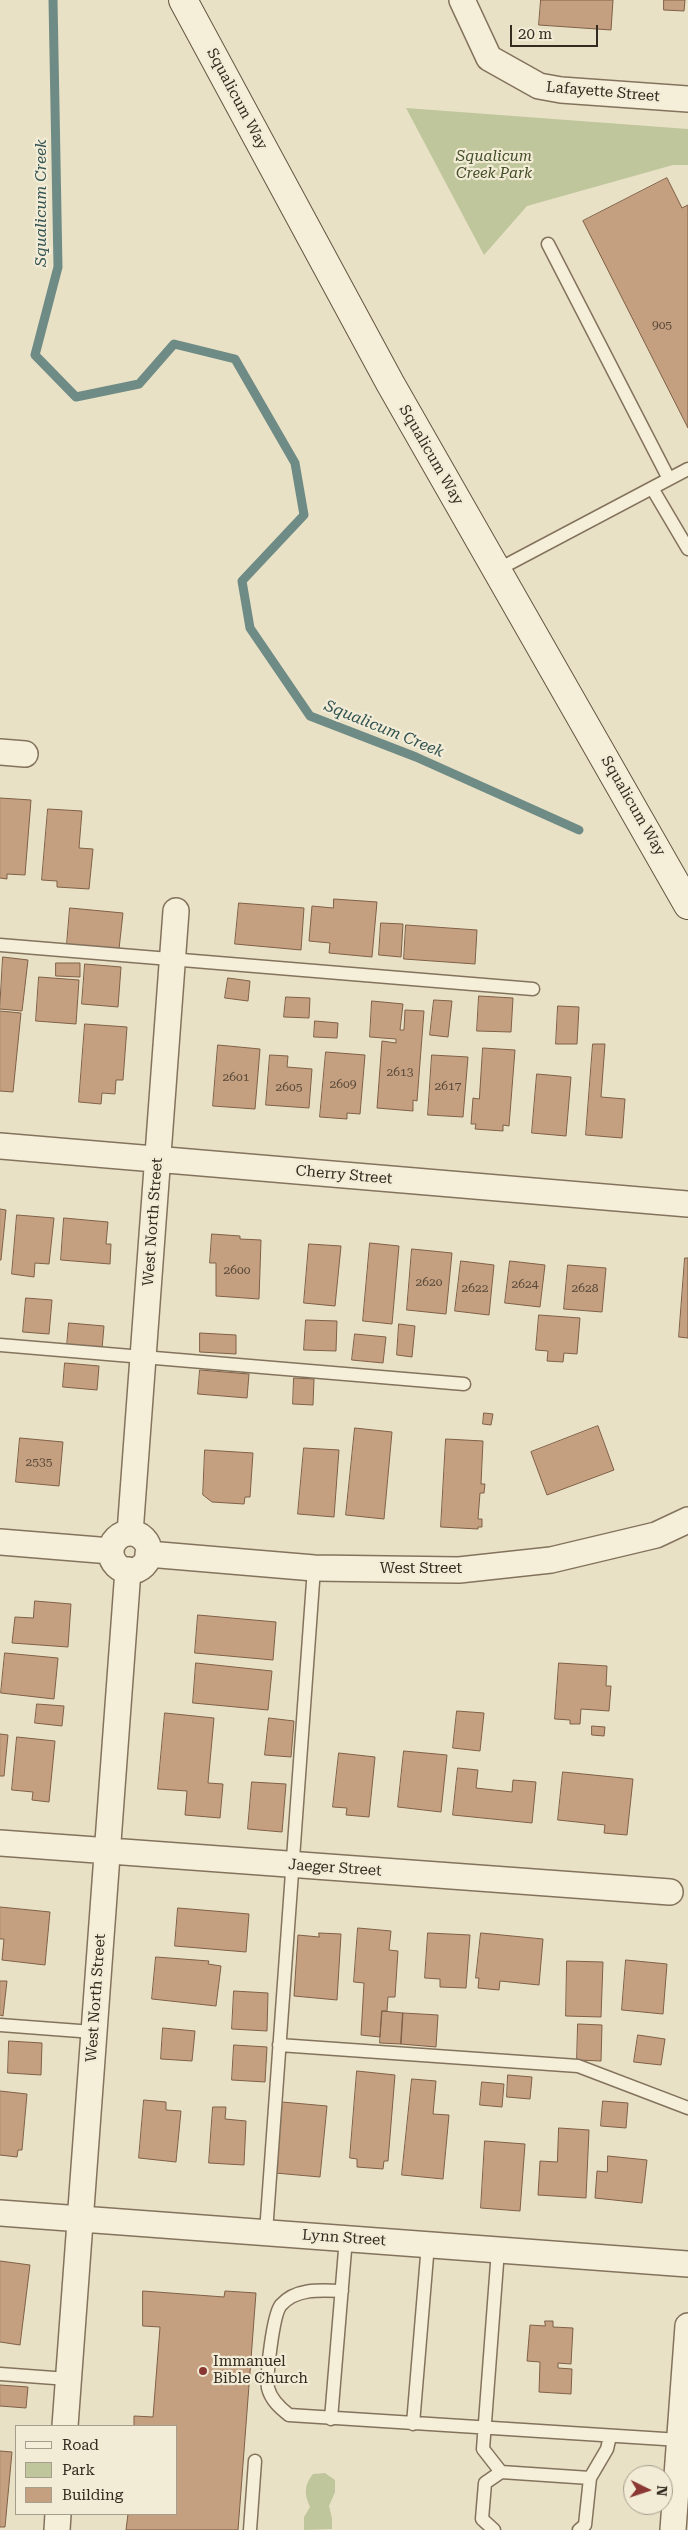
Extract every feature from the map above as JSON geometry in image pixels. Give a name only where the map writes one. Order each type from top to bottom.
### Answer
[{"type":"street","name":"Squalicum Way","points":[[183,0],[390,383],[688,904]]},
{"type":"street","name":"Lafayette Street","points":[[462,0],[489,58],[539,86],[561,90],[688,99]]},
{"type":"street","points":[[0,752],[25,754]]},
{"type":"street","name":"West North Street","points":[[130,1533],[176,912]]},
{"type":"street","name":"Cherry Street","points":[[0,1146],[688,1204]]},
{"type":"street","name":"West Street","points":[[148,1554],[314,1568],[459,1570],[551,1560],[656,1535],[688,1520]]},
{"type":"street","points":[[130,1533],[143,1538],[148,1548],[148,1554],[143,1565],[138,1569],[128,1570],[115,1564],[111,1551],[115,1540],[119,1536],[130,1533]]},
{"type":"street","points":[[0,1542],[111,1551]]},
{"type":"street","name":"West North Street","points":[[65,2425],[128,1570]]},
{"type":"street","name":"Jaeger Street","points":[[0,1843],[670,1892]]},
{"type":"street","name":"Lynn Street","points":[[0,2213],[688,2264]]},
{"type":"street","points":[[673,2530],[688,2326]]},
{"type":"street","points":[[57,2530],[58,2515]]},
{"type":"lane","points":[[548,244],[669,479]]},
{"type":"lane","points":[[497,570],[688,469]]},
{"type":"lane","points":[[652,488],[688,549]]},
{"type":"lane","points":[[0,945],[533,989]]},
{"type":"lane","points":[[0,1345],[464,1384]]},
{"type":"lane","points":[[266,2232],[314,1568]]},
{"type":"lane","points":[[0,2025],[93,2032]]},
{"type":"lane","points":[[280,2045],[578,2066],[688,2108]]},
{"type":"lane","points":[[330,2419],[346,2238]]},
{"type":"lane","points":[[413,2424],[428,2244]]},
{"type":"lane","points":[[498,2250],[483,2449],[501,2472]]},
{"type":"lane","points":[[342,2291],[315,2290],[294,2295],[280,2306],[273,2324],[268,2388],[276,2404],[289,2415],[680,2440]]},
{"type":"lane","points":[[0,2374],[68,2379]]},
{"type":"lane","points":[[578,2530],[585,2525],[590,2478],[607,2449],[610,2436]]},
{"type":"lane","points":[[250,2530],[255,2461]]},
{"type":"lane","points":[[494,2530],[482,2519],[485,2483],[501,2472],[590,2478]]},
{"type":"green space","name":"Squalicum Creek Park","points":[[406,108],[688,129],[688,165],[673,165],[527,206],[484,255]]},
{"type":"green space","points":[[325,2473],[335,2480],[335,2492],[329,2506],[332,2529],[304,2530],[304,2517],[310,2507],[306,2494],[308,2482],[313,2474]]},
{"type":"building","points":[[541,0],[613,0],[611,30],[539,25]]},
{"type":"building","points":[[664,0],[685,0],[684,11],[664,10]]},
{"type":"building","points":[[667,178],[682,208],[688,205],[688,428],[583,221]]},
{"type":"building","points":[[0,798],[31,800],[25,875],[7,874],[7,879],[0,878]]},
{"type":"building","points":[[48,809],[82,811],[79,848],[93,849],[89,889],[57,887],[57,881],[42,880]]},
{"type":"building","points":[[334,899],[377,902],[372,957],[329,953],[330,943],[309,941],[312,906],[333,908]]},
{"type":"building","points":[[239,903],[304,908],[301,950],[235,944]]},
{"type":"building","points":[[70,908],[123,913],[119,949],[67,944]]},
{"type":"building","points":[[381,923],[403,924],[401,957],[379,955]]},
{"type":"building","points":[[406,925],[477,930],[475,964],[404,959]]},
{"type":"building","points":[[3,957],[28,960],[22,1011],[0,1009]]},
{"type":"building","points":[[56,963],[80,963],[80,977],[56,976]]},
{"type":"building","points":[[85,964],[121,967],[118,1007],[82,1004]]},
{"type":"building","points":[[39,977],[79,980],[76,1024],[36,1021]]},
{"type":"building","points":[[228,978],[250,981],[248,1001],[225,998]]},
{"type":"building","points":[[479,996],[513,998],[511,1032],[477,1031]]},
{"type":"building","points":[[286,997],[310,998],[309,1018],[284,1017]]},
{"type":"building","points":[[434,1000],[452,1001],[448,1037],[430,1035]]},
{"type":"building","points":[[372,1001],[403,1004],[400,1030],[404,1030],[405,1010],[424,1011],[417,1101],[413,1100],[413,1111],[377,1108],[382,1041],[396,1043],[396,1039],[370,1037]]},
{"type":"building","points":[[558,1006],[579,1007],[577,1044],[556,1044]]},
{"type":"building","points":[[0,1011],[21,1013],[13,1092],[0,1091]]},
{"type":"building","points":[[315,1021],[338,1023],[337,1038],[314,1037]]},
{"type":"building","points":[[85,1024],[127,1027],[123,1080],[116,1080],[115,1094],[102,1093],[101,1104],[79,1102]]},
{"type":"building","points":[[593,1044],[605,1044],[601,1097],[625,1099],[622,1138],[586,1135]]},
{"type":"building","points":[[218,1045],[260,1049],[255,1109],[213,1106]]},
{"type":"building","points":[[483,1048],[515,1050],[509,1126],[503,1125],[503,1131],[475,1129],[476,1124],[471,1124],[473,1098],[479,1099]]},
{"type":"building","points":[[326,1052],[365,1055],[360,1114],[347,1113],[347,1119],[320,1117]]},
{"type":"building","points":[[270,1055],[288,1056],[287,1067],[312,1069],[309,1108],[266,1105]]},
{"type":"building","points":[[432,1055],[468,1057],[463,1117],[428,1115]]},
{"type":"building","points":[[537,1074],[571,1077],[566,1136],[532,1133]]},
{"type":"building","points":[[0,1209],[6,1210],[1,1260],[0,1260]]},
{"type":"building","points":[[17,1215],[54,1218],[49,1264],[35,1263],[34,1277],[12,1274]]},
{"type":"building","points":[[64,1218],[108,1222],[106,1244],[111,1244],[110,1264],[61,1260]]},
{"type":"building","points":[[212,1234],[240,1236],[240,1239],[261,1240],[259,1299],[216,1296],[216,1263],[210,1263]]},
{"type":"building","points":[[370,1243],[399,1246],[392,1324],[363,1321]]},
{"type":"building","points":[[309,1244],[341,1246],[335,1306],[304,1303]]},
{"type":"building","points":[[412,1249],[452,1253],[446,1314],[407,1310]]},
{"type":"building","points":[[685,1258],[688,1258],[688,1338],[679,1337]]},
{"type":"building","points":[[461,1261],[494,1265],[489,1315],[455,1311]]},
{"type":"building","points":[[510,1261],[545,1265],[540,1307],[505,1303]]},
{"type":"building","points":[[568,1265],[606,1268],[602,1312],[564,1309]]},
{"type":"building","points":[[26,1298],[52,1300],[49,1334],[23,1332]]},
{"type":"building","points":[[539,1315],[580,1318],[577,1354],[564,1353],[563,1362],[547,1361],[548,1351],[536,1350]]},
{"type":"building","points":[[306,1320],[337,1321],[336,1351],[304,1350]]},
{"type":"building","points":[[69,1323],[104,1326],[102,1349],[67,1346]]},
{"type":"building","points":[[399,1324],[415,1326],[412,1357],[397,1355]]},
{"type":"building","points":[[200,1333],[236,1335],[236,1354],[200,1352]]},
{"type":"building","points":[[355,1334],[386,1337],[383,1363],[352,1360]]},
{"type":"building","points":[[65,1363],[99,1366],[97,1390],[63,1387]]},
{"type":"building","points":[[200,1370],[249,1374],[247,1398],[198,1394]]},
{"type":"building","points":[[294,1378],[314,1379],[313,1405],[293,1404]]},
{"type":"building","points":[[484,1413],[493,1414],[491,1425],[483,1424]]},
{"type":"building","points":[[598,1426],[614,1470],[547,1495],[531,1452]]},
{"type":"building","points":[[355,1428],[392,1432],[384,1519],[346,1515]]},
{"type":"building","points":[[20,1438],[63,1442],[59,1486],[16,1482]]},
{"type":"building","points":[[446,1439],[483,1441],[481,1484],[485,1484],[484,1493],[480,1493],[478,1519],[482,1519],[482,1527],[478,1527],[478,1529],[441,1527]]},
{"type":"building","points":[[304,1448],[339,1450],[334,1517],[298,1514]]},
{"type":"building","points":[[205,1450],[253,1453],[250,1497],[245,1497],[244,1504],[212,1502],[203,1495]]},
{"type":"building","points":[[35,1601],[71,1604],[68,1647],[12,1643],[15,1617],[33,1618]]},
{"type":"building","points":[[198,1615],[276,1622],[273,1660],[195,1653]]},
{"type":"building","points":[[5,1653],[58,1658],[54,1699],[1,1693]]},
{"type":"building","points":[[196,1663],[272,1671],[268,1710],[193,1703]]},
{"type":"building","points":[[559,1663],[607,1666],[606,1686],[611,1686],[609,1711],[581,1709],[580,1724],[570,1724],[570,1720],[555,1719]]},
{"type":"building","points":[[37,1704],[64,1706],[62,1726],[35,1723]]},
{"type":"building","points":[[457,1711],[484,1713],[480,1751],[453,1748]]},
{"type":"building","points":[[165,1713],[214,1718],[208,1783],[223,1784],[220,1818],[185,1815],[187,1791],[158,1789]]},
{"type":"building","points":[[269,1718],[294,1721],[291,1757],[265,1755]]},
{"type":"building","points":[[592,1726],[605,1727],[604,1736],[592,1735]]},
{"type":"building","points":[[0,1734],[8,1735],[4,1776],[0,1776]]},
{"type":"building","points":[[17,1737],[55,1741],[49,1802],[32,1800],[33,1792],[12,1790]]},
{"type":"building","points":[[404,1751],[447,1755],[441,1812],[398,1807]]},
{"type":"building","points":[[339,1753],[375,1757],[369,1817],[346,1815],[347,1808],[333,1807]]},
{"type":"building","points":[[458,1768],[478,1770],[476,1788],[512,1792],[513,1780],[536,1782],[532,1823],[453,1815]]},
{"type":"building","points":[[563,1772],[633,1779],[627,1835],[604,1833],[605,1825],[558,1820]]},
{"type":"building","points":[[252,1782],[286,1784],[282,1832],[248,1829]]},
{"type":"building","points":[[0,1907],[50,1912],[45,1965],[2,1960],[4,1939],[0,1939]]},
{"type":"building","points":[[178,1908],[249,1914],[246,1952],[175,1946]]},
{"type":"building","points":[[358,1928],[391,1931],[389,1950],[398,1951],[395,1997],[388,1997],[387,2011],[382,2011],[380,2037],[361,2035],[364,1983],[354,1982]]},
{"type":"building","points":[[319,1933],[341,1934],[337,2000],[294,1996],[298,1935],[319,1937]]},
{"type":"building","points":[[428,1933],[470,1935],[466,1988],[440,1987],[440,1979],[425,1978]]},
{"type":"building","points":[[481,1933],[543,1939],[539,1985],[500,1981],[499,1990],[478,1988],[479,1978],[476,1978]]},
{"type":"building","points":[[156,1957],[209,1961],[208,1964],[221,1966],[216,2006],[152,1999]]},
{"type":"building","points":[[626,1960],[667,1964],[663,2014],[622,2010]]},
{"type":"building","points":[[567,1961],[603,1962],[601,2017],[566,2016]]},
{"type":"building","points":[[0,1981],[7,1981],[3,2016],[0,2015]]},
{"type":"building","points":[[234,1991],[268,1993],[267,2031],[232,2029]]},
{"type":"building","points":[[382,2011],[403,2013],[401,2044],[380,2043]]},
{"type":"building","points":[[403,2013],[438,2015],[436,2047],[401,2044]]},
{"type":"building","points":[[578,2024],[602,2025],[601,2061],[577,2060]]},
{"type":"building","points":[[163,2028],[195,2031],[192,2061],[161,2059]]},
{"type":"building","points":[[638,2035],[665,2039],[661,2065],[634,2062]]},
{"type":"building","points":[[9,2041],[42,2043],[41,2075],[8,2073]]},
{"type":"building","points":[[234,2045],[267,2047],[265,2082],[232,2080]]},
{"type":"building","points":[[357,2071],[395,2075],[388,2161],[384,2161],[383,2169],[357,2167],[357,2159],[350,2158]]},
{"type":"building","points":[[508,2075],[532,2077],[530,2099],[507,2097]]},
{"type":"building","points":[[412,2079],[436,2081],[433,2114],[449,2115],[443,2179],[402,2175]]},
{"type":"building","points":[[482,2082],[504,2084],[502,2107],[480,2105]]},
{"type":"building","points":[[0,2091],[27,2094],[22,2150],[18,2150],[17,2157],[0,2155]]},
{"type":"building","points":[[144,2100],[166,2102],[166,2110],[181,2111],[176,2162],[139,2158]]},
{"type":"building","points":[[603,2101],[628,2103],[626,2128],[601,2126]]},
{"type":"building","points":[[282,2102],[327,2106],[320,2177],[275,2173]]},
{"type":"building","points":[[213,2107],[226,2107],[225,2119],[246,2121],[244,2165],[209,2163]]},
{"type":"building","points":[[559,2128],[589,2130],[586,2198],[538,2195],[540,2161],[557,2162]]},
{"type":"building","points":[[485,2141],[525,2144],[520,2211],[481,2208]]},
{"type":"building","points":[[608,2156],[647,2160],[642,2203],[595,2198],[597,2171],[607,2172]]},
{"type":"building","points":[[0,2261],[30,2265],[20,2345],[0,2342]]},
{"type":"building","name":"Immanuel Bible Church","points":[[143,2291],[224,2297],[225,2291],[256,2293],[238,2530],[126,2530],[128,2515],[178,2515],[178,2425],[134,2425],[134,2416],[153,2417],[160,2327],[143,2326]]},
{"type":"building","points":[[545,2321],[553,2321],[553,2327],[573,2328],[571,2364],[558,2363],[558,2368],[572,2369],[571,2394],[539,2392],[540,2362],[527,2361],[530,2325],[545,2326]]},
{"type":"building","points":[[0,2385],[28,2387],[26,2408],[0,2406]]},
{"type":"building","points":[[0,2451],[12,2452],[5,2527],[0,2527]]},
{"type":"waterway","name":"Squalicum Creek","points":[[53,0],[58,267],[35,355],[76,397],[139,384],[174,344],[235,359],[295,463],[304,515],[242,581],[250,628],[310,716],[416,757],[579,830]]},
{"type":"place","name":"Immanuel Bible Church","points":[[203,2371]]}]
